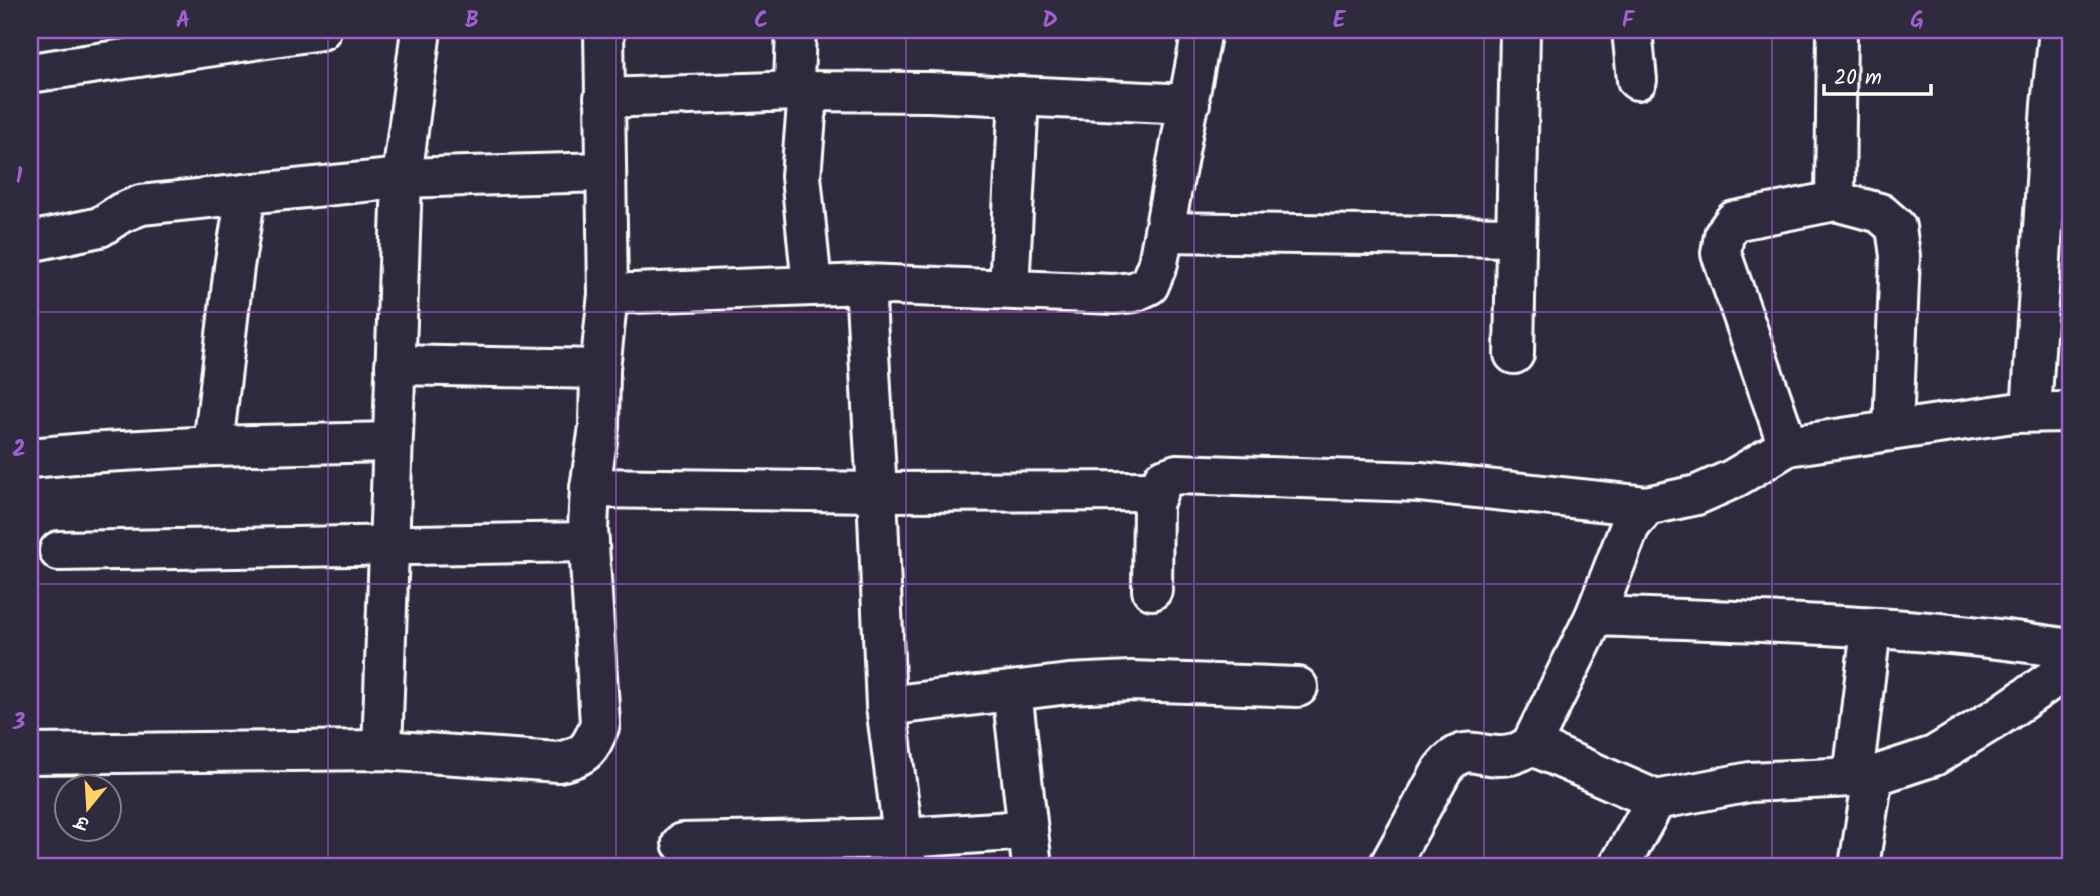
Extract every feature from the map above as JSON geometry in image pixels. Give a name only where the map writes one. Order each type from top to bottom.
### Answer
[{"type":"street","points":[[30,73],[321,30]]},
{"type":"street","points":[[382,750],[402,178],[421,30]]},
{"type":"street","points":[[30,754],[382,750],[558,762],[578,758],[593,743],[600,724],[589,542],[590,488],[599,427],[600,369],[608,294],[604,30]]},
{"type":"street","points":[[796,30],[794,82],[807,105],[801,176],[811,286]]},
{"type":"street","points":[[608,294],[865,284],[1114,294],[1134,292],[1149,285],[1158,264],[1202,30]]},
{"type":"street","points":[[1514,354],[1520,30]]},
{"type":"street","points":[[1632,30],[1637,80]]},
{"type":"street","points":[[1835,201],[1837,30]]},
{"type":"street","points":[[2031,412],[2050,119],[2059,30]]},
{"type":"street","points":[[604,98],[798,91],[929,92],[1190,104]]},
{"type":"street","points":[[1009,289],[1018,96]]},
{"type":"street","points":[[30,242],[100,227],[141,205],[402,178],[605,172]]},
{"type":"street","points":[[213,446],[234,267],[246,194]]},
{"type":"street","points":[[1788,446],[1721,253],[1724,235],[1734,221],[1835,201],[1880,213],[1896,227],[1899,256],[1893,429]]},
{"type":"street","points":[[1164,232],[1516,237]]},
{"type":"street","points":[[865,284],[886,705],[905,852]]},
{"type":"street","points":[[395,365],[600,369]]},
{"type":"street","points":[[1152,590],[1153,504],[1163,479],[1177,474],[1420,482],[1646,506],[1697,495],[1733,479],[1788,446],[1893,429],[2031,412],[2070,412]]},
{"type":"street","points":[[30,458],[213,446],[392,442]]},
{"type":"street","points":[[590,488],[877,492],[1157,491]]},
{"type":"street","points":[[1389,866],[1442,770],[1452,757],[1464,752],[1513,755],[1531,745],[1595,615],[1630,526],[1646,506]]},
{"type":"street","points":[[60,551],[589,542]]},
{"type":"street","points":[[1595,615],[2005,638],[2070,649]]},
{"type":"street","points":[[1859,866],[1871,629]]},
{"type":"street","points":[[1531,745],[1656,800],[1750,782],[1863,776],[1934,756],[1998,717],[2070,667]]},
{"type":"street","points":[[886,705],[1069,684],[1131,681],[1298,687]]},
{"type":"street","points":[[682,843],[905,852],[1030,848],[1012,691]]},
{"type":"street","points":[[1619,866],[1656,800]]}]
